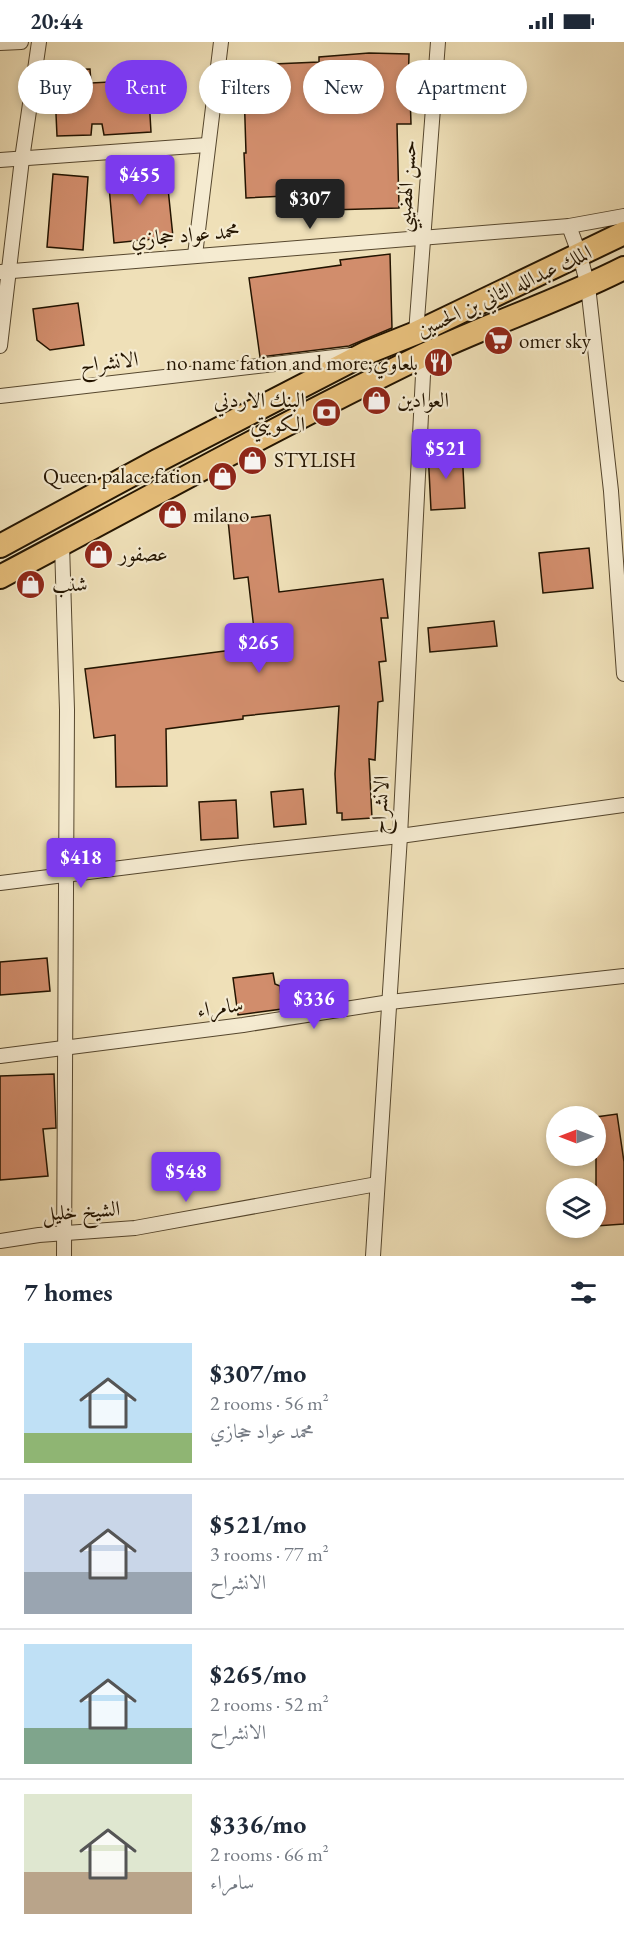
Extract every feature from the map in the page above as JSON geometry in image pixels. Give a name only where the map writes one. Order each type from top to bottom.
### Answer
[{"type":"main road","name":"الملك عبدالله الثاني بن الحسين","points":[[0,546],[157,461],[366,353],[416,333],[624,233]]},
{"type":"main road","name":"الملك عبدالله الثاني بن الحسين","points":[[0,578],[230,453],[424,355],[588,286],[624,268]]},
{"type":"street","points":[[0,43],[21,42]]},
{"type":"street","points":[[0,345],[4,271],[39,42]]},
{"type":"street","points":[[195,255],[221,42]]},
{"type":"street","name":"حسن الهضيبي","points":[[416,333],[438,42]]},
{"type":"street","points":[[0,160],[207,145]]},
{"type":"street","name":"محمد عواد حجازي","points":[[4,271],[569,226],[624,216]]},
{"type":"street","points":[[569,226],[588,286],[617,490],[624,674]]},
{"type":"street","name":"الانشراح","points":[[0,396],[366,353]]},
{"type":"street","name":"الانشراح","points":[[373,1256],[400,836],[424,355]]},
{"type":"street","points":[[62,544],[67,710],[64,1256]]},
{"type":"street","points":[[0,883],[230,854],[400,836],[624,805]]},
{"type":"street","name":"سامراء","points":[[0,1056],[243,1026],[390,1002],[624,976]]},
{"type":"street","name":"الشيخ خليل","points":[[0,1241],[135,1228],[377,1184]]},
{"type":"building","points":[[369,53],[409,54],[409,60],[396,60],[396,114],[411,114],[411,124],[397,124],[399,208],[329,210],[328,194],[246,198],[245,114],[291,114],[291,63],[303,63],[303,114],[384,114],[384,60],[319,60],[319,57]]},
{"type":"building","points":[[105,82],[105,114],[150,114],[151,132],[104,135],[102,124],[92,124],[91,135],[57,136],[56,114],[93,114],[93,83]]},
{"type":"building","points":[[166,169],[173,237],[114,243],[108,175]]},
{"type":"building","points":[[53,174],[88,177],[83,250],[47,247]]},
{"type":"building","points":[[390,254],[392,328],[349,346],[260,357],[249,278],[341,265],[340,260]]},
{"type":"building","points":[[78,303],[84,345],[50,350],[37,340],[33,309]]},
{"type":"building","points":[[462,449],[465,508],[431,510],[428,451]]},
{"type":"building","points":[[270,515],[279,592],[383,579],[388,618],[381,618],[386,661],[379,662],[383,701],[378,702],[375,760],[369,759],[372,818],[342,820],[342,813],[337,813],[335,774],[339,706],[243,716],[243,719],[166,729],[167,786],[116,787],[115,735],[94,738],[85,669],[256,647],[248,577],[234,579],[228,520]]},
{"type":"building","points":[[589,548],[593,588],[543,593],[539,553]]},
{"type":"building","points":[[494,621],[497,646],[430,652],[428,628]]},
{"type":"building","points":[[303,789],[306,824],[274,827],[271,792]]},
{"type":"building","points":[[236,800],[238,838],[201,840],[199,802]]},
{"type":"building","points":[[47,958],[50,991],[0,995],[0,962]]},
{"type":"building","points":[[273,973],[275,984],[280,986],[282,1009],[238,1015],[233,978]]},
{"type":"building","points":[[54,1074],[56,1128],[43,1129],[48,1176],[0,1180],[0,1076]]},
{"type":"building","points":[[617,1114],[624,1162],[624,1224],[606,1225],[606,1178],[596,1178],[596,1166],[606,1166],[606,1116]]},
{"type":"place","name":"omer sky","points":[[498,341]]},
{"type":"place","name":"no name fation and more;بلعاوي","points":[[439,363]]},
{"type":"place","name":"العوادين","points":[[376,400]]},
{"type":"place","name":"البنك الاردني الكويتي","points":[[326,412]]},
{"type":"place","name":"STYLISH","points":[[253,460]]},
{"type":"place","name":"Queen palace fation","points":[[223,476]]},
{"type":"place","name":"milano","points":[[172,515]]},
{"type":"place","name":"عصفور","points":[[98,554]]},
{"type":"place","name":"شنب","points":[[31,584]]}]
